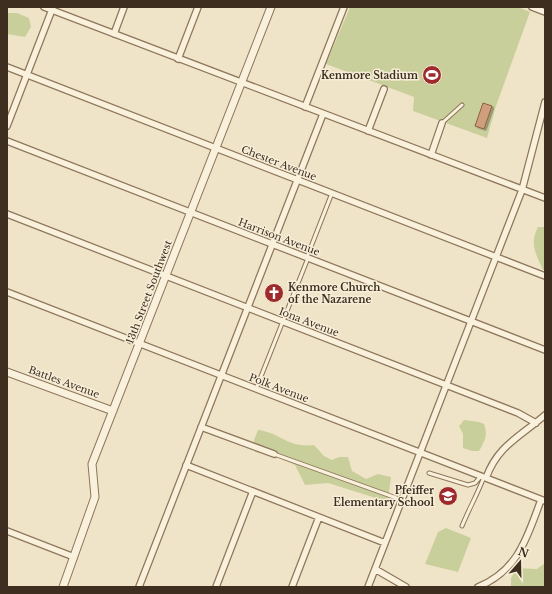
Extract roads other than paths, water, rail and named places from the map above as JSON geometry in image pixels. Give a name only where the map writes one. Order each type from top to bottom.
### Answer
[{"type":"street","points":[[44,7],[53,8],[114,34],[545,198]]},
{"type":"street","points":[[114,34],[124,7]]},
{"type":"street","points":[[178,58],[198,7]]},
{"type":"street","name":"13th Street Southwest","points":[[62,587],[95,497],[92,464],[271,7]]},
{"type":"street","points":[[305,107],[344,7]]},
{"type":"street","points":[[532,7],[545,12]]},
{"type":"street","points":[[7,126],[53,8]]},
{"type":"street","name":"Chester Avenue","points":[[7,67],[545,276]]},
{"type":"street","points":[[368,131],[384,89]]},
{"type":"street","points":[[368,587],[522,190],[545,102]]},
{"type":"street","points":[[139,587],[323,114]]},
{"type":"street","points":[[431,155],[442,123]]},
{"type":"street","name":"Harrison Avenue","points":[[7,140],[545,350]]},
{"type":"street","name":"Iona Avenue","points":[[7,214],[518,413],[536,423]]},
{"type":"street","name":"Polk Avenue","points":[[7,292],[543,500]]},
{"type":"street","name":"Battles Avenue","points":[[7,372],[113,411]]},
{"type":"street","points":[[484,477],[500,451],[545,415]]},
{"type":"street","points":[[201,427],[274,454]]},
{"type":"street","points":[[186,465],[385,543]]},
{"type":"street","points":[[216,587],[252,491]]},
{"type":"street","points":[[478,587],[504,571],[520,552],[543,500]]},
{"type":"street","points":[[292,587],[319,517]]},
{"type":"street","points":[[7,532],[74,557]]},
{"type":"street","points":[[375,569],[406,587]]},
{"type":"lane","points":[[442,123],[462,105]]},
{"type":"lane","points":[[256,389],[332,193]]},
{"type":"lane","points":[[274,454],[402,500]]},
{"type":"lane","points":[[429,472],[468,485],[475,483],[484,477]]},
{"type":"lane","points":[[462,526],[470,506],[476,500],[484,477]]},
{"type":"place","name":"Kenmore Stadium","points":[[432,75]]},
{"type":"place","name":"Kenmore Church of the Nazarene","points":[[274,293]]},
{"type":"place","name":"Pfeiffer Elementary School","points":[[448,496]]}]
